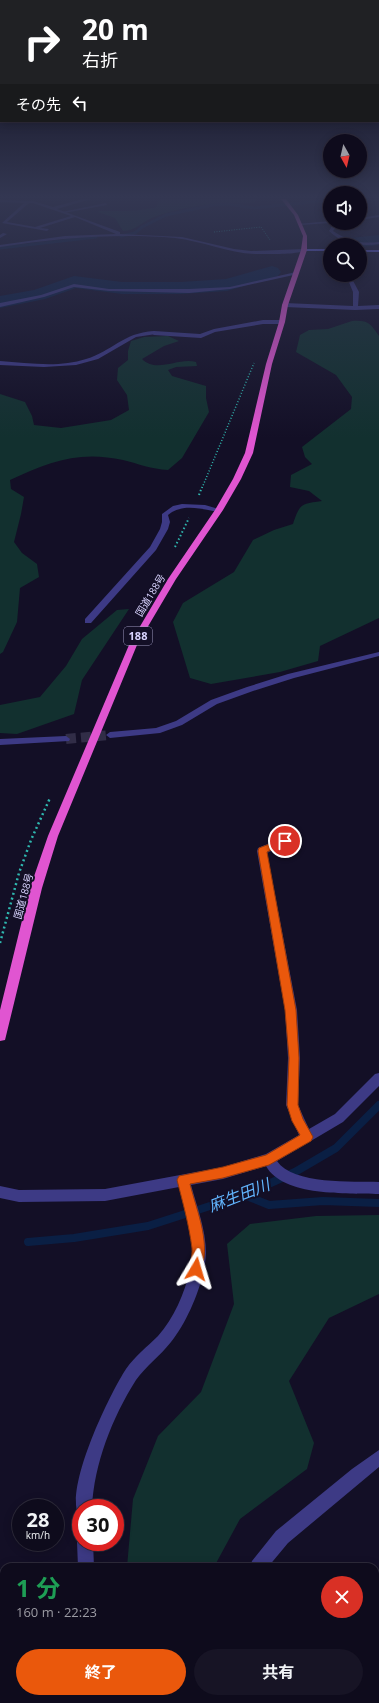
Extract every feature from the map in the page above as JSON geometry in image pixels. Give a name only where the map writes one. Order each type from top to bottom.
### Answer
[{"type":"highway","name":"国道188号","points":[[0,1036],[36,888],[53,836],[133,644],[172,579],[219,510],[237,479],[249,452],[269,364],[282,322],[285,305],[294,278]]},
{"type":"street","points":[[0,305],[42,296],[74,286],[109,290],[189,291],[230,288],[272,278]]},
{"type":"street","points":[[351,282],[356,292],[355,308]]},
{"type":"street","points":[[285,305],[355,308],[379,307]]},
{"type":"street","points":[[0,363],[74,364],[88,361],[130,337],[146,333],[201,336],[214,331],[263,322],[282,322]]},
{"type":"street","points":[[88,621],[152,548],[164,528],[166,522],[164,516],[168,510],[178,507],[195,506],[219,510]]},
{"type":"street","points":[[110,735],[157,732],[179,723],[214,702],[250,689],[291,676],[379,654]]},
{"type":"street","points":[[0,742],[66,739]]},
{"type":"street","points":[[296,836],[262,851],[291,1010],[294,1058],[292,1105],[298,1121],[307,1137]]},
{"type":"street","points":[[0,1192],[19,1196],[105,1195],[223,1173],[269,1159],[339,1118],[379,1078]]},
{"type":"street","points":[[269,1159],[275,1170],[294,1181],[336,1186],[379,1188]]},
{"type":"street","points":[[85,1499],[90,1465],[113,1408],[131,1374],[167,1336],[180,1316],[193,1284],[199,1254],[196,1229],[183,1180]]},
{"type":"street","points":[[261,1563],[282,1537],[357,1474],[379,1458]]},
{"type":"street","points":[[85,1551],[86,1563]]},
{"type":"green space","points":[[352,321],[362,321],[368,323],[379,336],[379,618],[320,646],[318,661],[280,672],[211,684],[190,678],[173,622],[183,603],[234,572],[253,540],[274,530],[293,524],[300,508],[305,504],[322,501],[309,491],[290,487],[291,475],[312,464],[305,457],[302,447],[351,409],[352,397],[336,375],[296,352],[300,335],[309,330],[328,329]]},
{"type":"green space","points":[[168,336],[179,341],[164,346],[142,359],[154,365],[189,361],[196,362],[197,366],[176,367],[168,370],[172,376],[206,386],[206,398],[209,412],[182,458],[168,470],[107,457],[78,457],[51,463],[10,480],[11,489],[24,497],[14,542],[22,553],[37,564],[39,577],[20,588],[17,622],[3,652],[0,654],[0,394],[25,402],[32,416],[34,425],[61,428],[111,420],[129,410],[127,395],[117,380],[118,368],[128,360],[128,351],[131,341],[144,337]]},
{"type":"green space","points":[[129,609],[82,680],[74,714],[17,734],[0,733],[0,705],[40,697],[66,666],[82,639],[117,610]]},
{"type":"green space","points":[[379,1215],[379,1294],[329,1318],[289,1381],[314,1443],[307,1469],[240,1519],[216,1563],[127,1563],[133,1499],[158,1436],[201,1392],[234,1304],[227,1244],[250,1224],[316,1216]]},
{"type":"waterway","points":[[0,302],[38,295],[74,282],[122,288],[181,288],[227,285],[250,278]]},
{"type":"waterway","name":"麻生田川","points":[[244,1195],[295,1172],[336,1148],[379,1105]]},
{"type":"waterway","name":"麻生田川","points":[[28,1242],[74,1238],[148,1226],[244,1195]]},
{"type":"waterway","points":[[244,1195],[269,1205],[323,1201],[379,1203]]},
{"type":"tunnel","points":[[66,739],[110,735]]},
{"type":"route","points":[[196,1269],[199,1254],[196,1229],[183,1180],[223,1173],[269,1159],[307,1137],[298,1121],[292,1105],[294,1058],[291,1010],[262,851],[285,841]]}]
